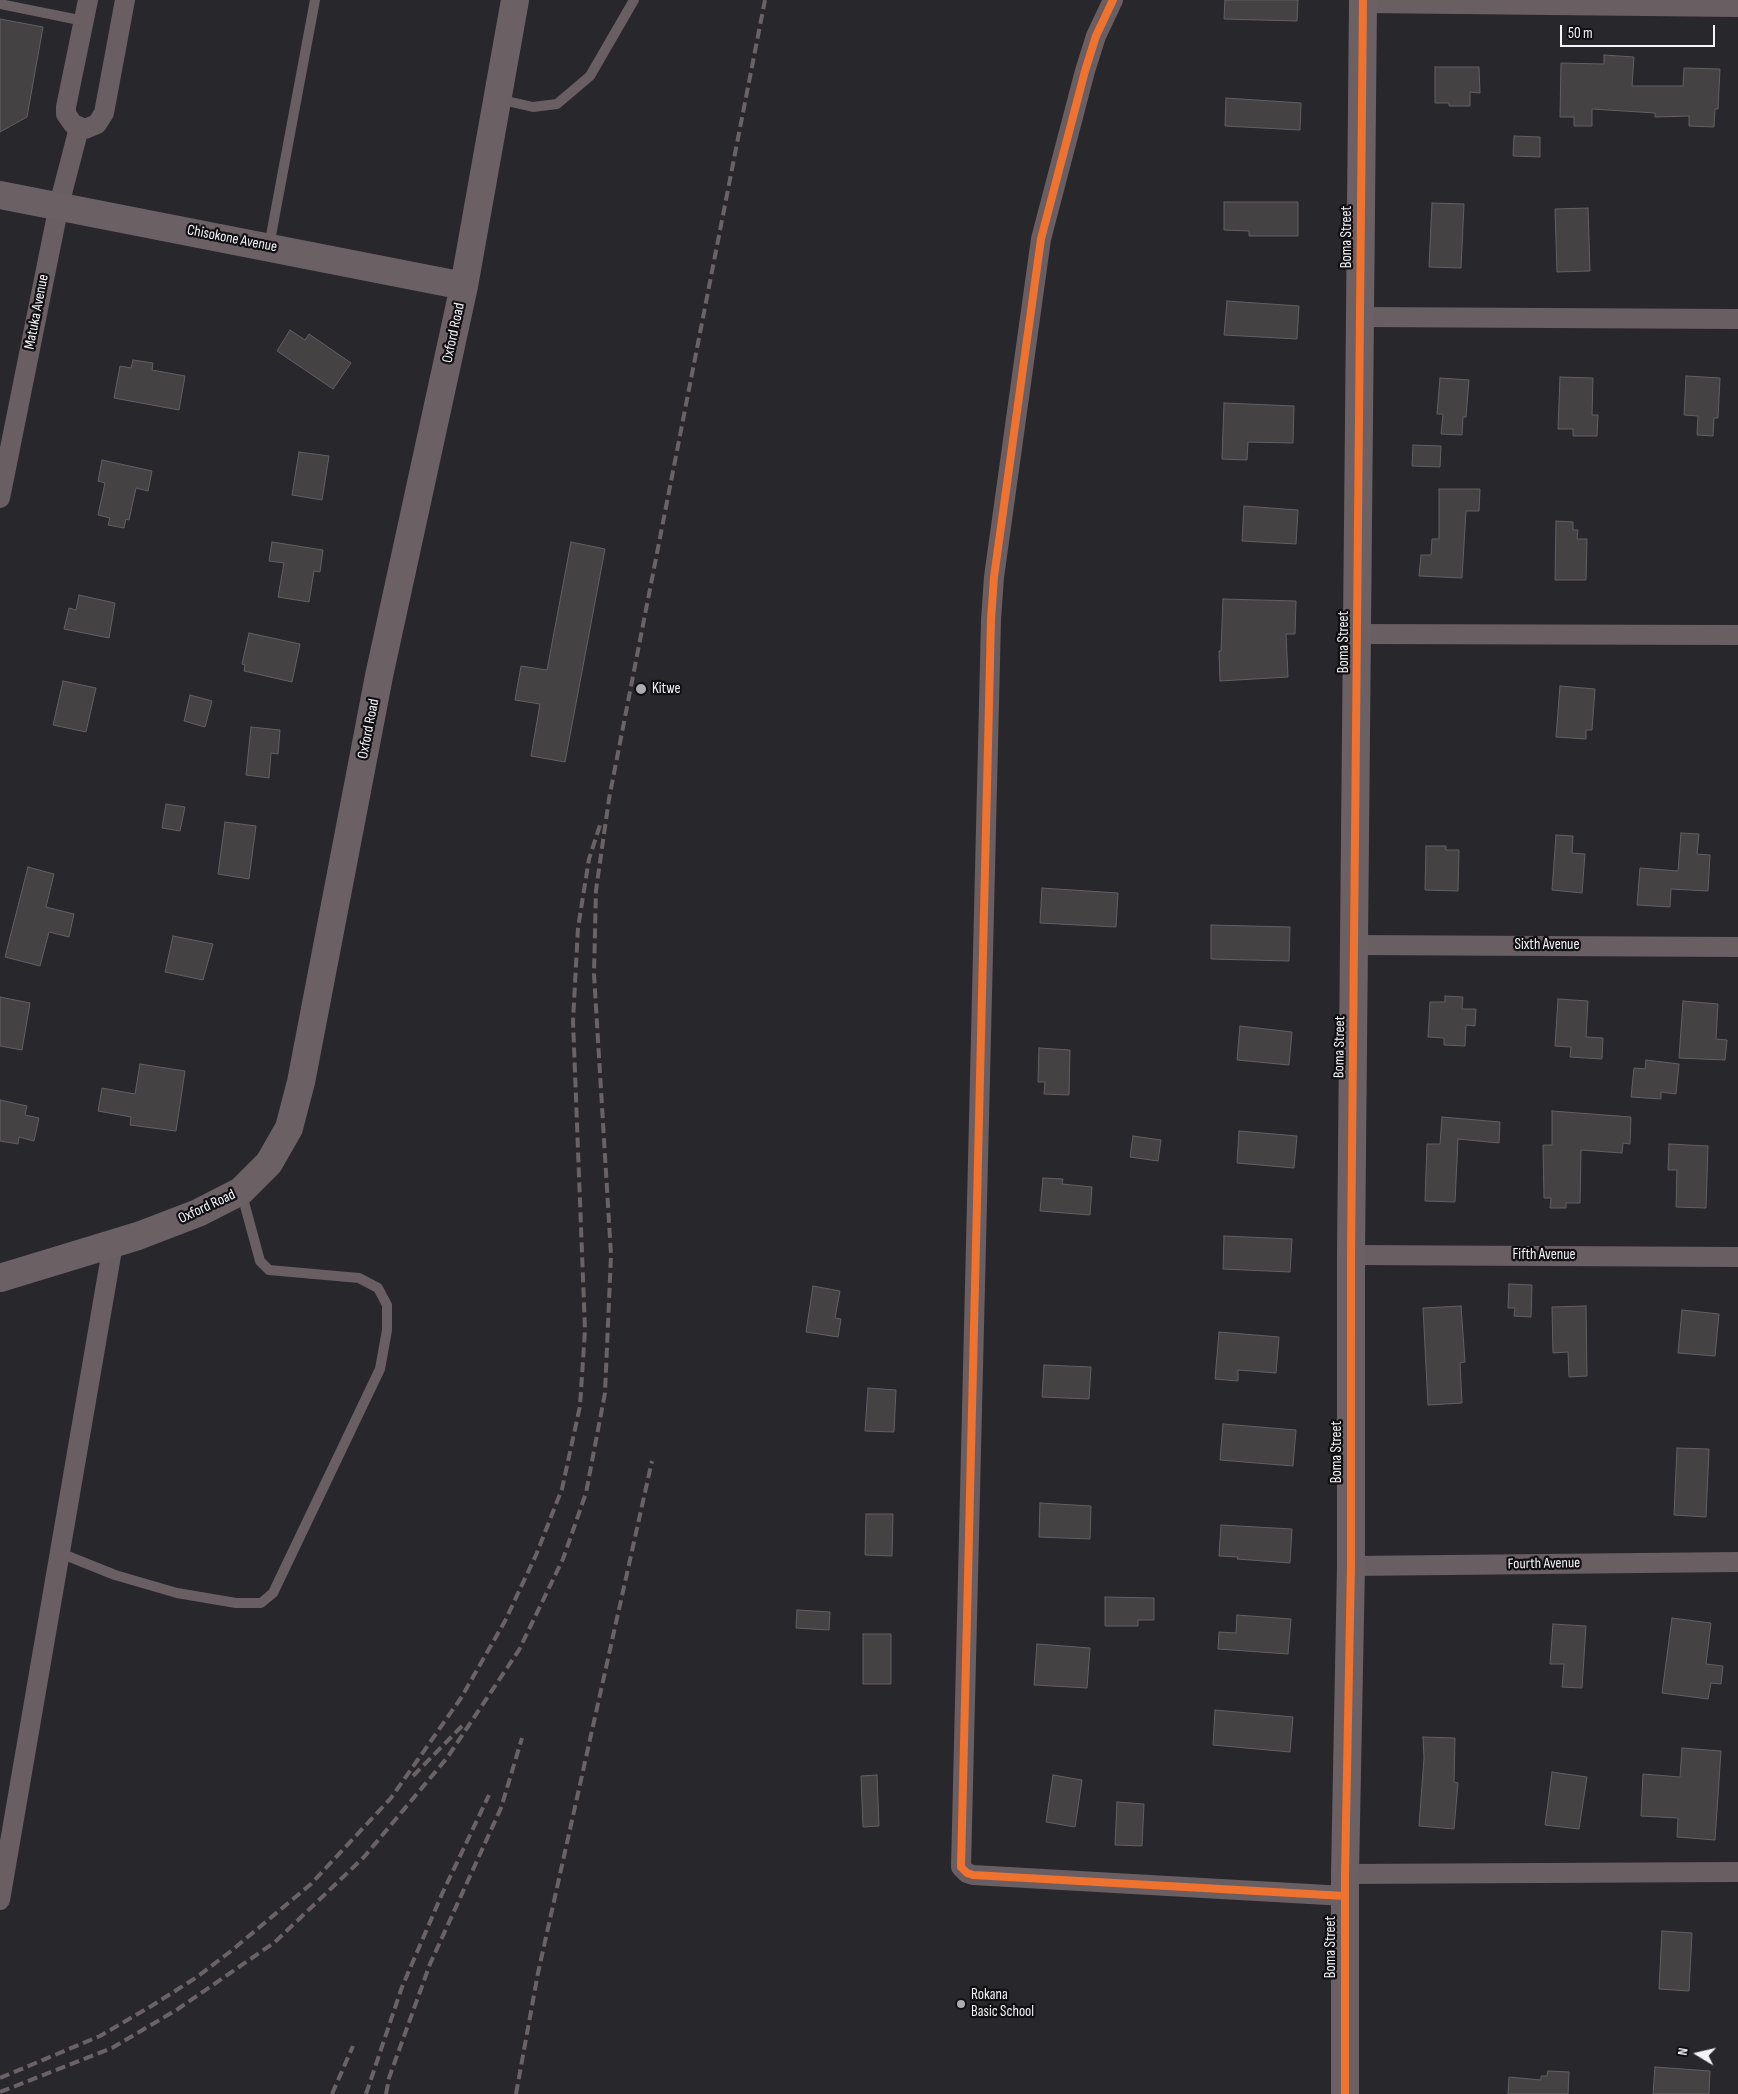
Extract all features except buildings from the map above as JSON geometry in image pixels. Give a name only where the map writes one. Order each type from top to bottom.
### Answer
[{"type":"street","points":[[88,0],[66,108],[69,120],[79,128],[92,127],[102,119],[125,0]]},
{"type":"street","name":"Oxford Road","points":[[0,1278],[113,1244],[198,1212],[241,1191],[269,1163],[289,1128],[301,1082],[379,676],[464,286],[515,0]]},
{"type":"street","points":[[1114,0],[1096,36],[1084,71],[1040,239],[994,577],[991,620],[961,1867],[967,1873],[973,1875],[1345,1885],[1738,1872]]},
{"type":"street","points":[[1363,2],[1738,7]]},
{"type":"street","name":"Boma Street","points":[[1345,2094],[1345,1885],[1351,1566],[1351,1255],[1363,2]]},
{"type":"street","name":"Matuka Avenue","points":[[0,498],[59,205],[79,128]]},
{"type":"street","name":"Chisokone Avenue","points":[[0,194],[464,286]]},
{"type":"street","points":[[1360,317],[1738,318]]},
{"type":"street","points":[[1358,634],[1738,635]]},
{"type":"street","name":"Sixth Avenue","points":[[1355,945],[1738,947]]},
{"type":"street","points":[[0,1900],[113,1244]]},
{"type":"street","name":"Fifth Avenue","points":[[1351,1255],[1738,1257]]},
{"type":"street","name":"Fourth Avenue","points":[[1351,1566],[1738,1562]]},
{"type":"lane","points":[[269,246],[315,0]]},
{"type":"lane","points":[[498,99],[533,107],[557,104],[590,76],[634,0]]},
{"type":"lane","points":[[0,4],[84,20]]},
{"type":"lane","points":[[60,1553],[115,1575],[177,1593],[236,1603],[261,1603],[273,1593],[380,1369],[387,1330],[387,1305],[378,1288],[359,1278],[269,1270],[260,1261],[241,1191]]},
{"type":"railway","points":[[0,2092],[112,2048],[178,2009],[275,1942],[364,1857],[447,1758],[519,1650],[563,1559],[586,1493],[605,1393],[611,1255],[594,974],[596,890],[609,799],[765,0]]},
{"type":"railway","points":[[0,2078],[100,2036],[153,2005],[197,1977],[231,1951],[311,1884],[391,1798],[461,1698],[505,1621],[536,1555],[562,1489],[580,1406],[585,1330],[573,1021],[578,928],[589,859],[600,825]]},
{"type":"railway","points":[[516,2094],[538,1973],[652,1461]]},
{"type":"railway","points":[[413,1776],[463,1725]]},
{"type":"railway","points":[[386,2094],[389,2078],[430,1964],[501,1808],[522,1738]]},
{"type":"railway","points":[[366,2094],[402,1987],[442,1894],[489,1795]]},
{"type":"railway","points":[[332,2094],[353,2046]]},
{"type":"cycle path","points":[[1113,0],[1096,36],[1085,71],[1041,239],[994,577],[991,620],[961,1867],[967,1873],[973,1875],[1345,1896]]},
{"type":"cycle path","points":[[1345,2094],[1345,1874],[1351,1566],[1351,1255],[1363,0]]},
{"type":"place","name":"Kitwe","points":[[641,689]]},
{"type":"place","name":"Rokana Basic School","points":[[961,2004]]}]
